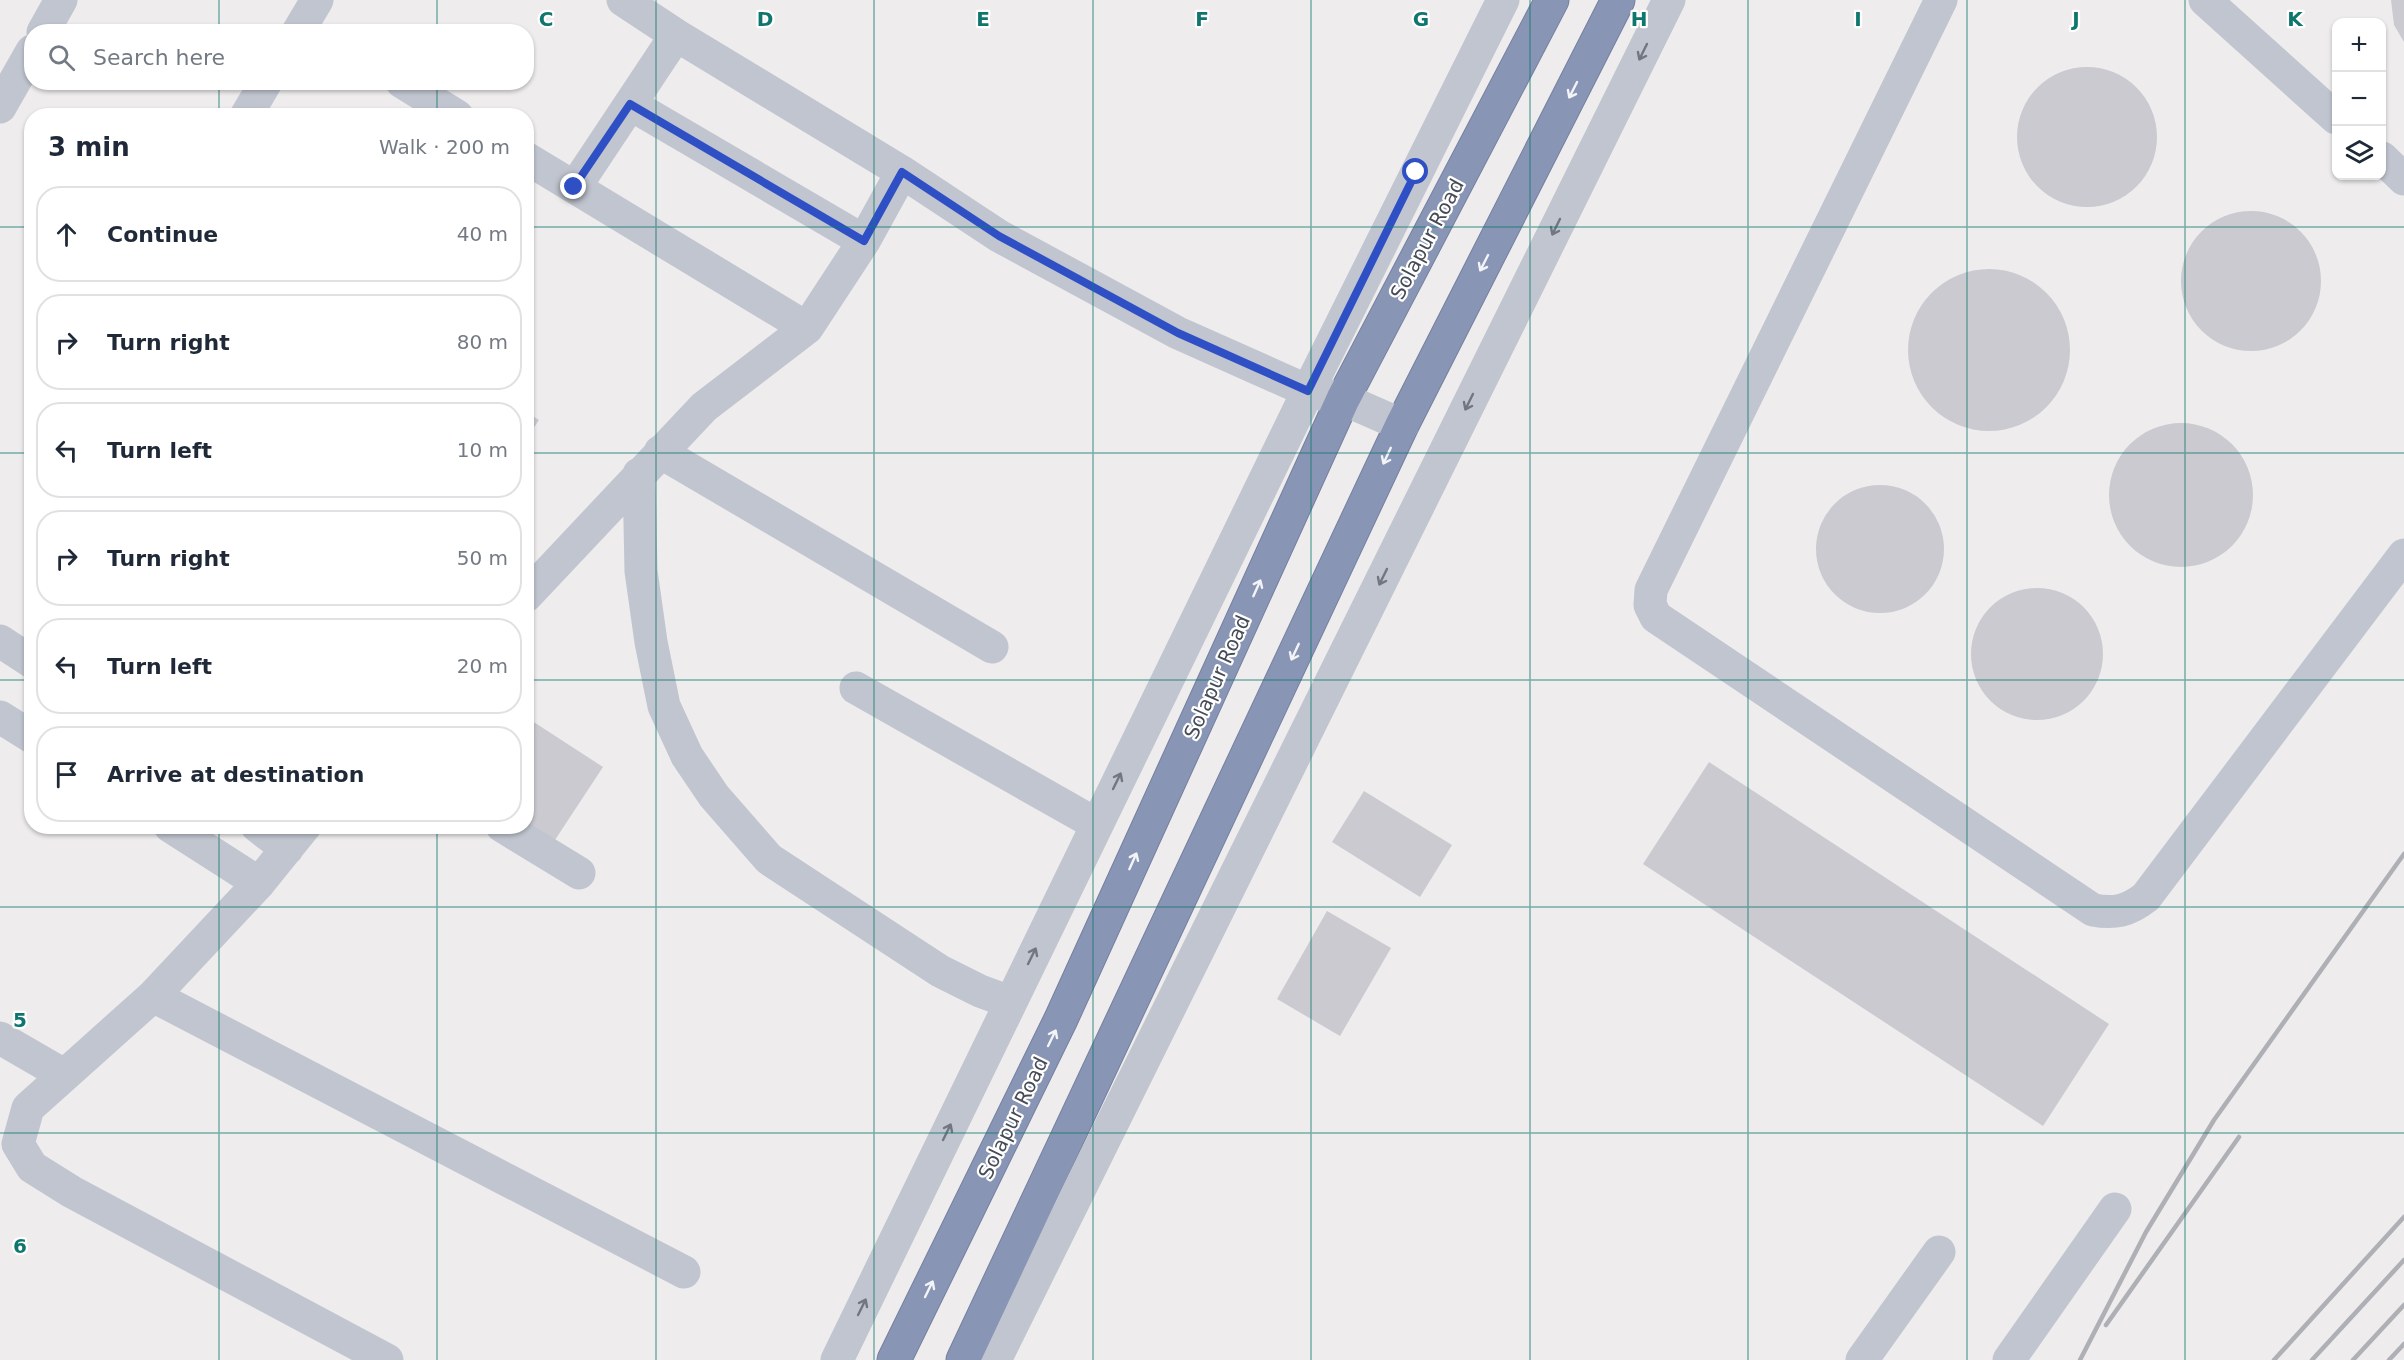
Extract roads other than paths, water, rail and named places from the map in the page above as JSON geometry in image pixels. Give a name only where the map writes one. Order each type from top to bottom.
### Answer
[{"type":"highway","name":"Solapur Road","points":[[894,1360],[1061,1019],[1343,399],[1552,0]]},
{"type":"highway","points":[[963,1360],[1402,425],[1618,0]]},
{"type":"street","points":[[48,24],[61,0]]},
{"type":"street","points":[[303,24],[317,0]]},
{"type":"street","points":[[623,0],[676,35],[902,172],[999,236],[1178,333],[1308,391],[1343,399],[1402,425]]},
{"type":"street","points":[[837,1360],[1308,391],[1503,0]]},
{"type":"street","points":[[995,1360],[1669,0]]},
{"type":"street","points":[[1941,0],[1651,590],[1650,605],[1656,617],[2093,910],[2111,913],[2132,908],[2146,897],[2404,555]]},
{"type":"street","points":[[2205,0],[2332,114]]},
{"type":"street","points":[[574,187],[676,35]]},
{"type":"street","points":[[0,107],[24,65]]},
{"type":"street","points":[[251,108],[261,90]]},
{"type":"street","points":[[415,90],[444,108]]},
{"type":"street","points":[[630,104],[864,241]]},
{"type":"street","points":[[534,163],[807,328]]},
{"type":"street","points":[[2386,163],[2404,179]]},
{"type":"street","points":[[534,587],[704,407],[807,328],[864,241],[902,172]]},
{"type":"street","points":[[650,463],[992,647]]},
{"type":"street","points":[[650,463],[641,571],[651,642],[664,706],[687,756],[714,796],[769,859],[940,971],[980,991],[1010,1002]]},
{"type":"street","points":[[0,640],[24,656]]},
{"type":"street","points":[[856,688],[1096,824]]},
{"type":"street","points":[[0,717],[24,732]]},
{"type":"street","points":[[182,834],[259,883]]},
{"type":"street","points":[[515,834],[579,873]]},
{"type":"street","points":[[296,838],[259,883],[153,996],[28,1108],[18,1144],[32,1167],[88,1201],[387,1360]]},
{"type":"street","points":[[153,996],[684,1272]]},
{"type":"street","points":[[0,1038],[64,1075]]},
{"type":"street","points":[[2009,1360],[2115,1209]]},
{"type":"street","points":[[1862,1360],[1939,1252]]},
{"type":"railway","points":[[2080,1360],[2146,1232],[2214,1120],[2404,854]]},
{"type":"railway","points":[[2106,1325],[2239,1137]]},
{"type":"railway","points":[[2274,1360],[2404,1217]]},
{"type":"railway","points":[[2312,1360],[2404,1260]]},
{"type":"railway","points":[[2353,1360],[2404,1305]]},
{"type":"railway","points":[[2389,1360],[2404,1344]]}]
